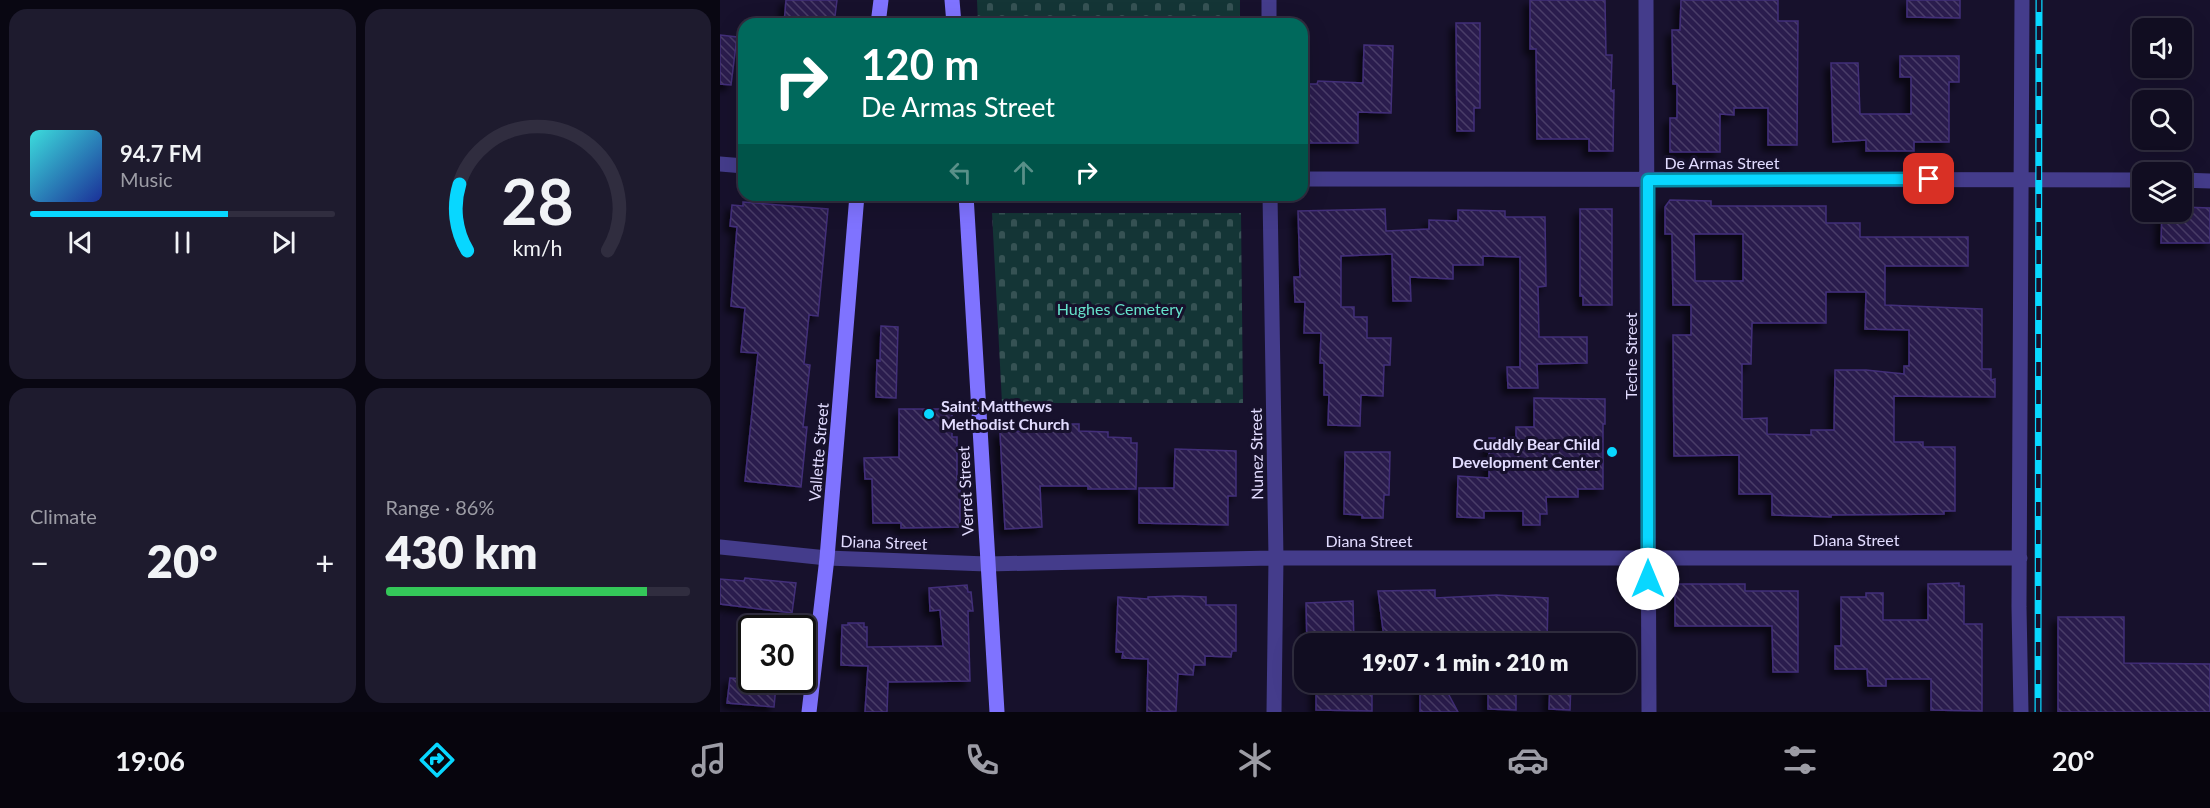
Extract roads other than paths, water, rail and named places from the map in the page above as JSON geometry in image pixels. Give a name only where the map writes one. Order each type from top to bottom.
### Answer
[{"type":"main road","points":[[879,18],[881,0]]},
{"type":"main road","points":[[952,0],[954,18]]},
{"type":"main road","name":"Vallette Street","points":[[809,712],[827,558],[857,201]]},
{"type":"main road","name":"Verret Street","points":[[966,201],[997,712]]},
{"type":"street","points":[[1269,0],[1269,18]]},
{"type":"street","name":"Teche Street","points":[[1646,0],[1649,712]]},
{"type":"street","points":[[2021,712],[2022,0]]},
{"type":"street","points":[[720,164],[738,166]]},
{"type":"street","name":"De Armas Street","points":[[1308,179],[2132,180]]},
{"type":"street","points":[[2192,180],[2210,181]]},
{"type":"street","name":"Nunez Street","points":[[1270,201],[1276,558],[1274,712]]},
{"type":"street","name":"Diana Street","points":[[720,546],[827,558],[987,564],[1276,558],[2020,558]]},
{"type":"railway","points":[[2038,712],[2039,0]]},
{"type":"place","name":"Saint Matthews Methodist Church","points":[[929,414]]},
{"type":"place","name":"Cuddly Bear Child Development Center","points":[[1612,452]]},
{"type":"park label","name":"Hughes Cemetery","points":[[1120,308]]}]
